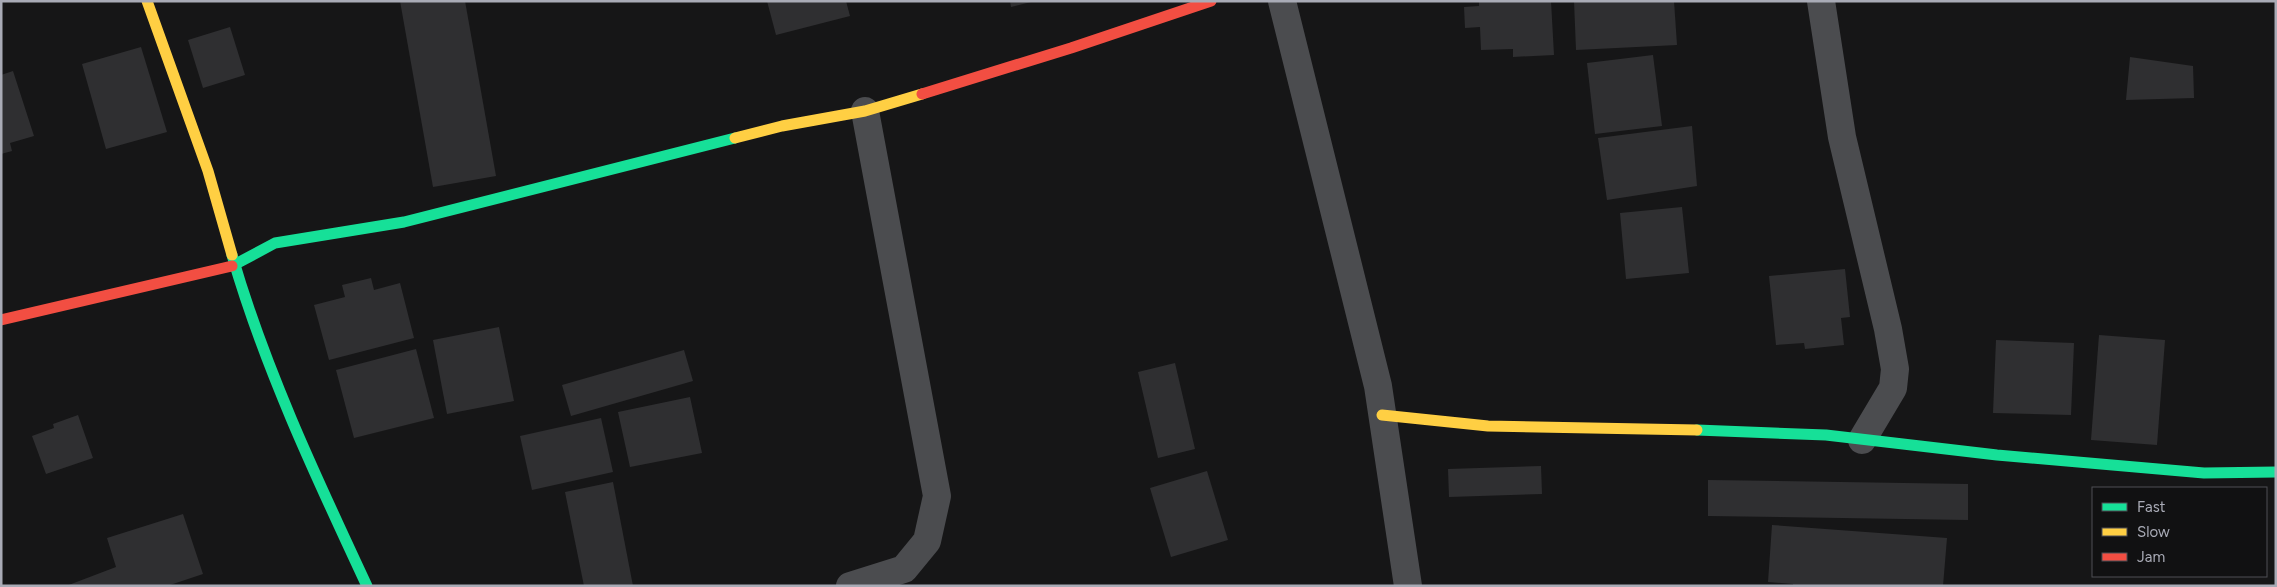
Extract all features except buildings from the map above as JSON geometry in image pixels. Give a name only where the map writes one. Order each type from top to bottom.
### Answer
[{"type":"street","points":[[147,1],[208,171],[235,265],[271,366],[321,488],[366,586]]},
{"type":"street","points":[[1,320],[235,265],[275,243],[404,222],[782,126],[865,111],[1071,48],[1211,1]]},
{"type":"street","points":[[1282,1],[1378,386],[1408,586]]},
{"type":"street","points":[[1822,1],[1842,137],[1888,329],[1895,369],[1893,388],[1862,440]]},
{"type":"street","points":[[850,586],[904,569],[927,541],[937,496],[865,111]]},
{"type":"street","points":[[1382,415],[1488,426],[1654,429],[1826,436],[1997,455],[2204,473],[2276,472]]},
{"type":"traffic: fast","points":[[232,266],[275,243],[404,222],[735,138]]},
{"type":"traffic: fast","points":[[232,255],[245,298],[276,382],[367,586]]},
{"type":"traffic: fast","points":[[1697,430],[1826,435],[1997,455],[2204,473],[2276,472]]},
{"type":"traffic: slow","points":[[147,1],[208,171],[232,255]]},
{"type":"traffic: slow","points":[[735,138],[782,126],[865,111],[922,94]]},
{"type":"traffic: slow","points":[[1382,415],[1488,426],[1697,430]]},
{"type":"traffic: jam","points":[[922,94],[1071,48],[1211,1]]},
{"type":"traffic: jam","points":[[1,320],[232,266]]}]
